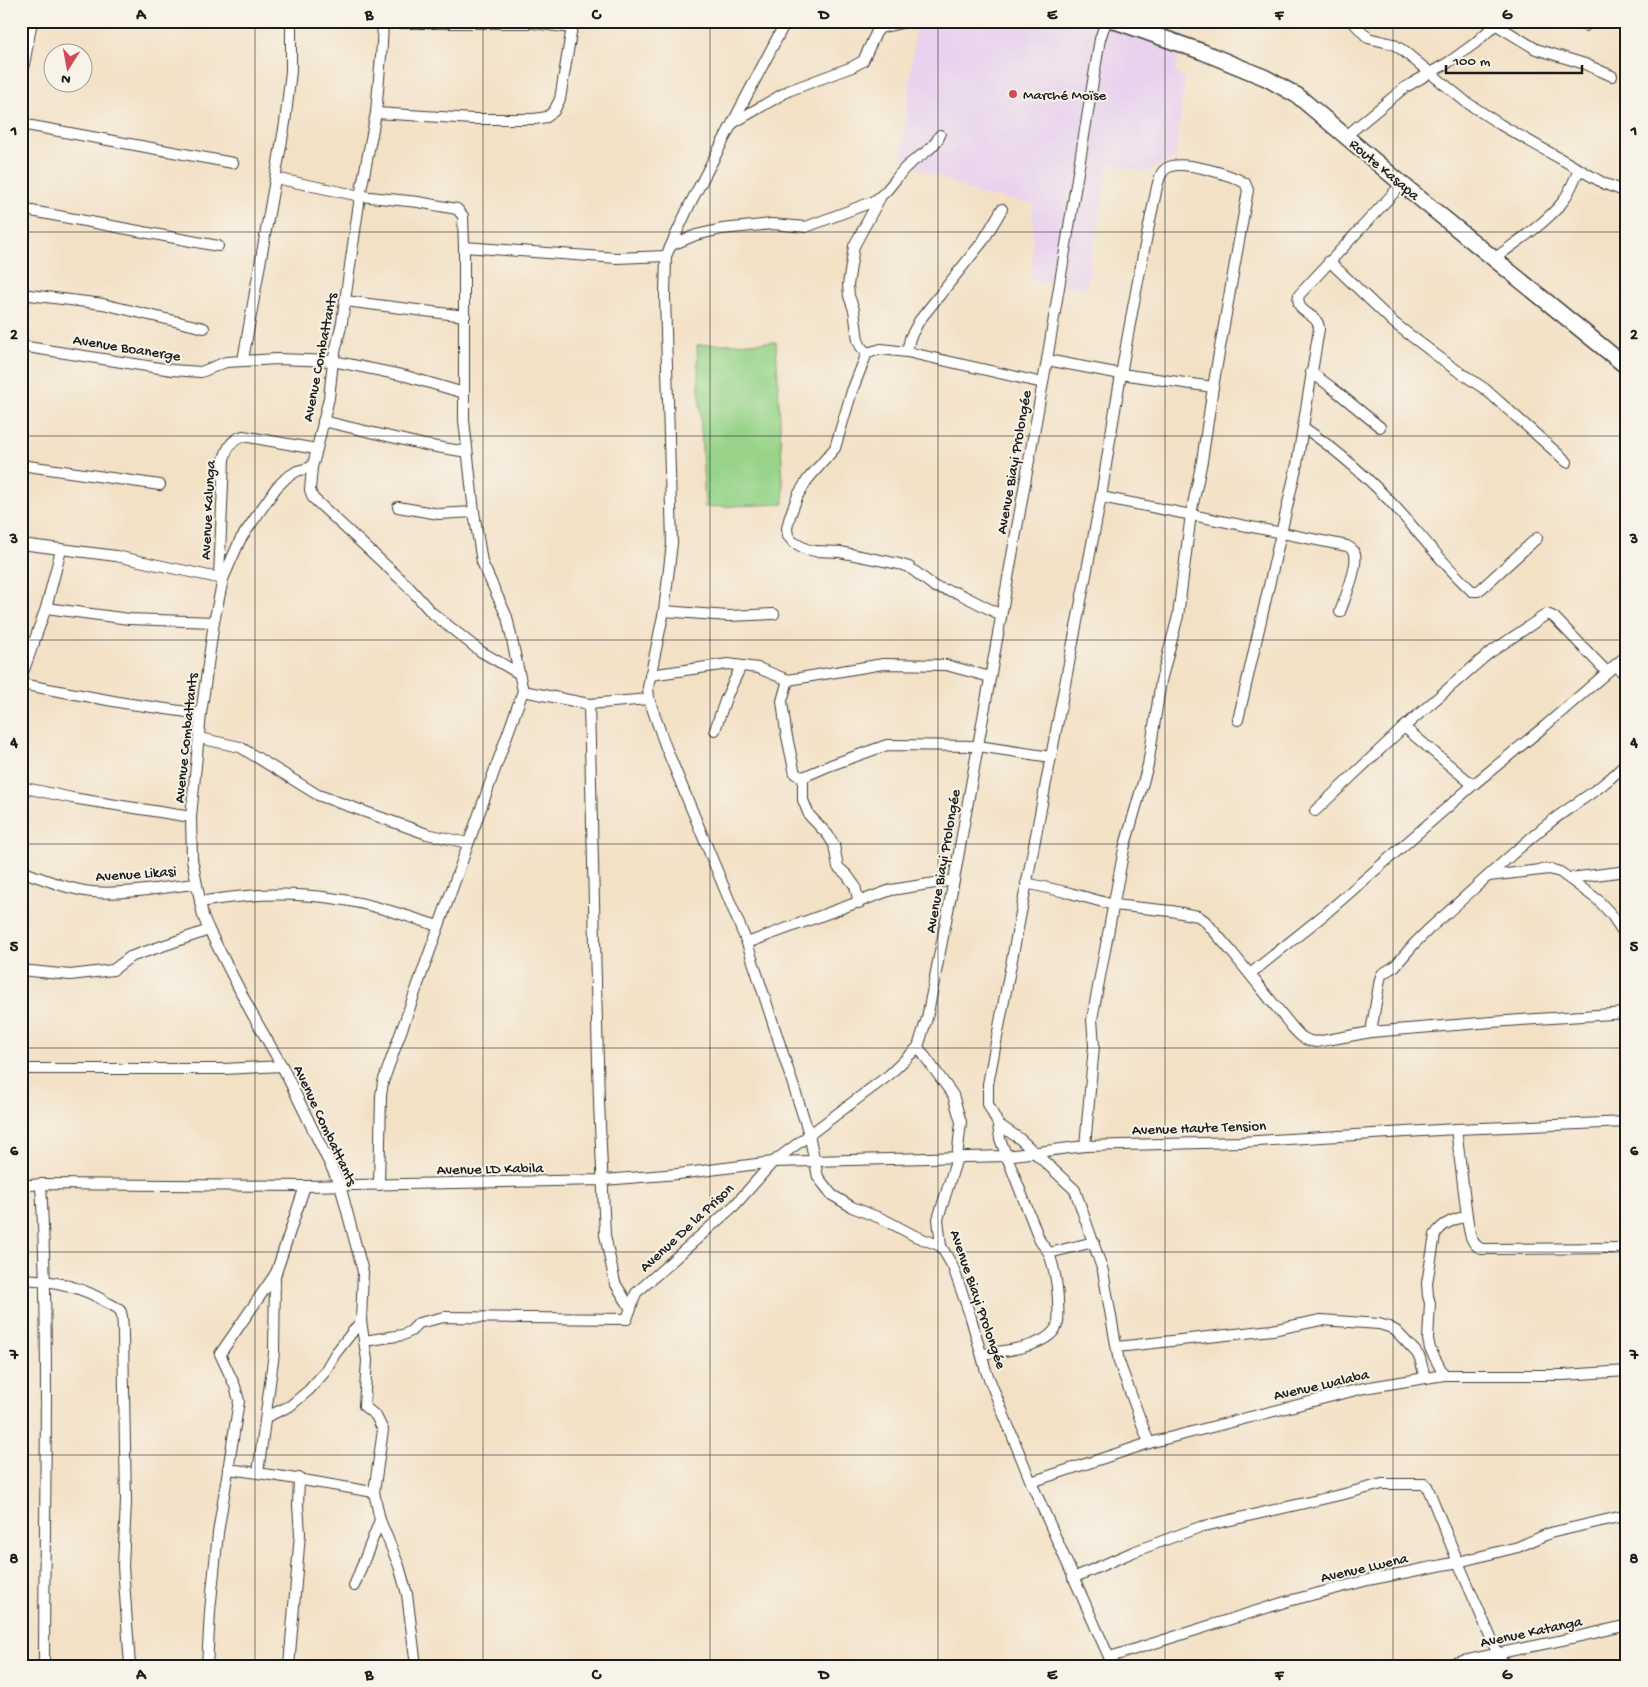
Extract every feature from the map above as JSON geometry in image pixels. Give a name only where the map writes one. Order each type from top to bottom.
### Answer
[{"type":"main road","name":"Route Kasapa","points":[[1115,21],[1203,52],[1266,78],[1298,96],[1402,184],[1627,367]]},
{"type":"street","points":[[21,81],[32,21]]},
{"type":"street","points":[[244,360],[285,123],[291,70],[291,21]]},
{"type":"street","points":[[786,21],[690,204],[666,256],[665,296],[672,542],[664,611],[648,687],[649,699],[665,745],[747,943],[810,1134],[818,1177],[832,1195],[852,1208],[885,1220],[915,1236],[941,1246]]},
{"type":"street","points":[[733,123],[788,91],[863,61],[880,28],[910,21]]},
{"type":"street","name":"Avenue Biayi Prolongée","points":[[1108,21],[1100,39],[1047,360],[954,880],[927,1018],[918,1047],[953,1095],[961,1122],[957,1158],[938,1219],[941,1246],[953,1267],[971,1318],[986,1371],[1031,1482],[1112,1661]]},
{"type":"street","points":[[1352,21],[1368,38],[1393,44],[1401,49],[1466,102],[1500,125],[1605,184],[1627,192]]},
{"type":"street","points":[[376,113],[474,119],[534,119],[547,117],[554,111],[560,99],[573,24],[383,22]]},
{"type":"street","name":"Avenue Combattants","points":[[374,1492],[383,1430],[376,1416],[364,1406],[367,1360],[361,1321],[363,1272],[340,1185],[282,1066],[251,1012],[203,916],[192,859],[191,817],[201,714],[221,579],[240,540],[276,488],[297,471],[312,466],[323,421],[345,301],[360,196],[376,113],[383,22]]},
{"type":"street","points":[[1346,136],[1404,88],[1474,44],[1493,23],[1536,49],[1585,64],[1612,76]]},
{"type":"street","points":[[21,124],[233,163]]},
{"type":"street","points":[[867,353],[861,347],[858,340],[854,310],[849,296],[848,285],[854,246],[880,198],[906,167],[936,142],[940,135]]},
{"type":"street","points":[[982,1354],[1012,1350],[1035,1344],[1053,1332],[1058,1324],[1056,1274],[1049,1253],[1040,1241],[1006,1156],[1000,1139],[998,1124],[988,1104],[988,1084],[1101,497],[1147,234],[1161,174],[1167,167],[1176,165],[1190,166],[1238,179],[1245,183],[1248,190],[1213,387],[1202,461],[1191,514],[1178,616],[1161,681],[1148,765],[1124,849],[1092,1019],[1094,1046],[1085,1146]]},
{"type":"street","points":[[1494,259],[1542,222],[1562,203],[1579,169]]},
{"type":"street","points":[[275,178],[360,196],[418,202],[457,209],[463,216],[465,316],[463,368],[464,435],[468,452],[474,512],[482,562],[507,617],[523,690],[383,1082],[381,1090],[379,1185]]},
{"type":"street","points":[[1238,720],[1294,477],[1319,324],[1300,307],[1297,301],[1305,287],[1402,184]]},
{"type":"street","points":[[672,244],[696,235],[722,229],[772,224],[806,227],[880,198]]},
{"type":"street","points":[[907,352],[910,338],[918,320],[983,241],[1002,208]]},
{"type":"street","points":[[21,209],[218,246]]},
{"type":"street","points":[[464,247],[617,258],[666,256]]},
{"type":"street","points":[[1329,261],[1394,322],[1485,389],[1567,462]]},
{"type":"street","points":[[21,294],[102,304],[204,328]]},
{"type":"street","points":[[345,301],[465,316]]},
{"type":"street","name":"Avenue Boanerge","points":[[21,346],[182,371],[201,372],[226,362],[244,360],[333,361],[406,376],[464,393]]},
{"type":"street","points":[[867,353],[881,349],[907,352],[1043,383]]},
{"type":"street","points":[[867,353],[852,391],[835,448],[808,479],[798,495],[787,528],[788,536],[793,542],[806,549],[840,552],[909,567],[936,587],[958,593],[1000,615]]},
{"type":"street","points":[[1047,360],[1121,374],[1213,387]]},
{"type":"street","points":[[1311,372],[1380,427]]},
{"type":"street","points":[[323,421],[425,445],[468,452]]},
{"type":"street","points":[[1303,427],[1326,443],[1369,481],[1472,591],[1482,588],[1537,538]]},
{"type":"street","name":"Avenue Kalunga","points":[[221,579],[224,459],[230,444],[235,439],[243,436],[316,449]]},
{"type":"street","points":[[21,465],[160,485]]},
{"type":"street","points":[[312,466],[310,490],[313,498],[407,585],[431,612],[480,651],[518,673]]},
{"type":"street","points":[[1101,497],[1348,546],[1356,554],[1355,565],[1340,612]]},
{"type":"street","points":[[398,507],[439,514],[474,512]]},
{"type":"street","points":[[21,544],[116,556],[221,579]]},
{"type":"street","points":[[21,678],[46,608],[61,550]]},
{"type":"street","points":[[46,608],[129,618],[214,622]]},
{"type":"street","points":[[664,611],[728,616],[774,614]]},
{"type":"street","points":[[1314,812],[1404,727],[1488,654],[1547,614],[1554,617],[1607,672]]},
{"type":"street","points":[[21,641],[34,644]]},
{"type":"street","points":[[1250,974],[1325,914],[1473,785],[1627,655]]},
{"type":"street","points":[[650,675],[728,664],[758,668],[788,680],[883,664],[946,665],[990,677]]},
{"type":"street","points":[[1615,665],[1627,677]]},
{"type":"street","points":[[715,730],[726,698],[741,666]]},
{"type":"street","points":[[788,680],[782,701],[786,732],[795,774],[803,777],[887,745],[978,746],[1051,757]]},
{"type":"street","points":[[21,684],[124,703],[201,714]]},
{"type":"street","points":[[523,690],[589,704],[649,699]]},
{"type":"street","points":[[364,1341],[403,1335],[411,1331],[419,1323],[444,1317],[629,1314],[615,1283],[605,1234],[599,1102],[589,704]]},
{"type":"street","points":[[1404,727],[1473,785]]},
{"type":"street","points":[[199,738],[240,747],[318,795],[427,834],[468,843]]},
{"type":"street","points":[[1371,1032],[1382,974],[1395,966],[1414,944],[1549,823],[1590,794],[1627,762]]},
{"type":"street","points":[[803,777],[803,800],[809,815],[828,835],[834,845],[838,867],[855,886],[858,903]]},
{"type":"street","points":[[21,787],[72,798],[191,817]]},
{"type":"street","points":[[1489,876],[1549,869],[1560,872],[1598,900],[1611,914],[1627,938]]},
{"type":"street","name":"Avenue Likasi","points":[[21,871],[60,885],[91,892],[118,892],[196,884]]},
{"type":"street","points":[[1570,878],[1627,871]]},
{"type":"street","points":[[747,943],[891,890],[954,880]]},
{"type":"street","points":[[1026,883],[1114,905],[1198,916],[1205,921],[1302,1038],[1310,1042],[1371,1032],[1627,1013]]},
{"type":"street","points":[[200,902],[243,895],[326,897],[382,908],[438,926]]},
{"type":"street","points":[[21,970],[70,975],[113,970],[130,957],[209,930]]},
{"type":"street","name":"Avenue LD Kabila","points":[[21,1186],[41,1184],[305,1186],[604,1180],[678,1174],[773,1162],[889,1075],[918,1047]]},
{"type":"street","points":[[21,1069],[224,1069],[282,1066]]},
{"type":"street","name":"Avenue Haute Tension","points":[[773,1162],[1006,1156],[1085,1146],[1241,1142],[1456,1129],[1627,1122]]},
{"type":"street","points":[[998,1124],[1020,1140],[1075,1190],[1103,1271],[1122,1370],[1149,1443]]},
{"type":"street","points":[[1456,1129],[1467,1216],[1476,1247],[1627,1248]]},
{"type":"street","name":"Avenue De la Prison","points":[[629,1314],[636,1293],[735,1205],[773,1162]]},
{"type":"street","points":[[41,1184],[47,1419],[44,1666]]},
{"type":"street","points":[[207,1666],[210,1611],[218,1533],[239,1401],[235,1386],[220,1354],[276,1273],[305,1186]]},
{"type":"street","points":[[1444,1375],[1430,1349],[1430,1303],[1427,1283],[1435,1235],[1438,1229],[1445,1224],[1467,1216]]},
{"type":"street","points":[[1049,1253],[1094,1242]]},
{"type":"street","points":[[258,1473],[274,1353],[276,1273]]},
{"type":"street","points":[[21,1279],[44,1281],[84,1291],[100,1298],[121,1312],[126,1501],[123,1566],[130,1666]]},
{"type":"street","points":[[1117,1347],[1272,1330],[1321,1320],[1379,1324],[1396,1331],[1416,1352],[1420,1358],[1425,1378]]},
{"type":"street","points":[[266,1417],[290,1406],[309,1390],[324,1373],[335,1354],[361,1321]]},
{"type":"street","name":"Avenue Lualaba","points":[[1031,1482],[1149,1443],[1364,1388],[1444,1375],[1563,1375],[1627,1371]]},
{"type":"street","points":[[228,1469],[299,1478],[314,1483],[374,1492],[380,1520],[399,1566],[406,1594],[416,1666]]},
{"type":"street","points":[[289,1666],[300,1534],[299,1478]]},
{"type":"street","points":[[1073,1578],[1133,1552],[1200,1527],[1382,1484],[1416,1483],[1427,1486],[1504,1666]]},
{"type":"street","name":"Avenue Lwena","points":[[1112,1661],[1285,1602],[1368,1580],[1458,1562],[1518,1547],[1550,1533],[1627,1515]]},
{"type":"street","points":[[354,1586],[380,1520]]},
{"type":"street","name":"Avenue Katanga","points":[[1442,1666],[1627,1625]]},
{"type":"shaded area","points":[[921,21],[1158,21],[1158,25],[1185,36],[1175,72],[1185,79],[1175,159],[1143,172],[1109,163],[1086,288],[1032,280],[1033,204],[977,194],[902,160],[915,31]]},
{"type":"green space","points":[[776,342],[784,504],[705,507],[697,345]]},
{"type":"place","name":"Marché Moïse","points":[[1013,94]]}]
